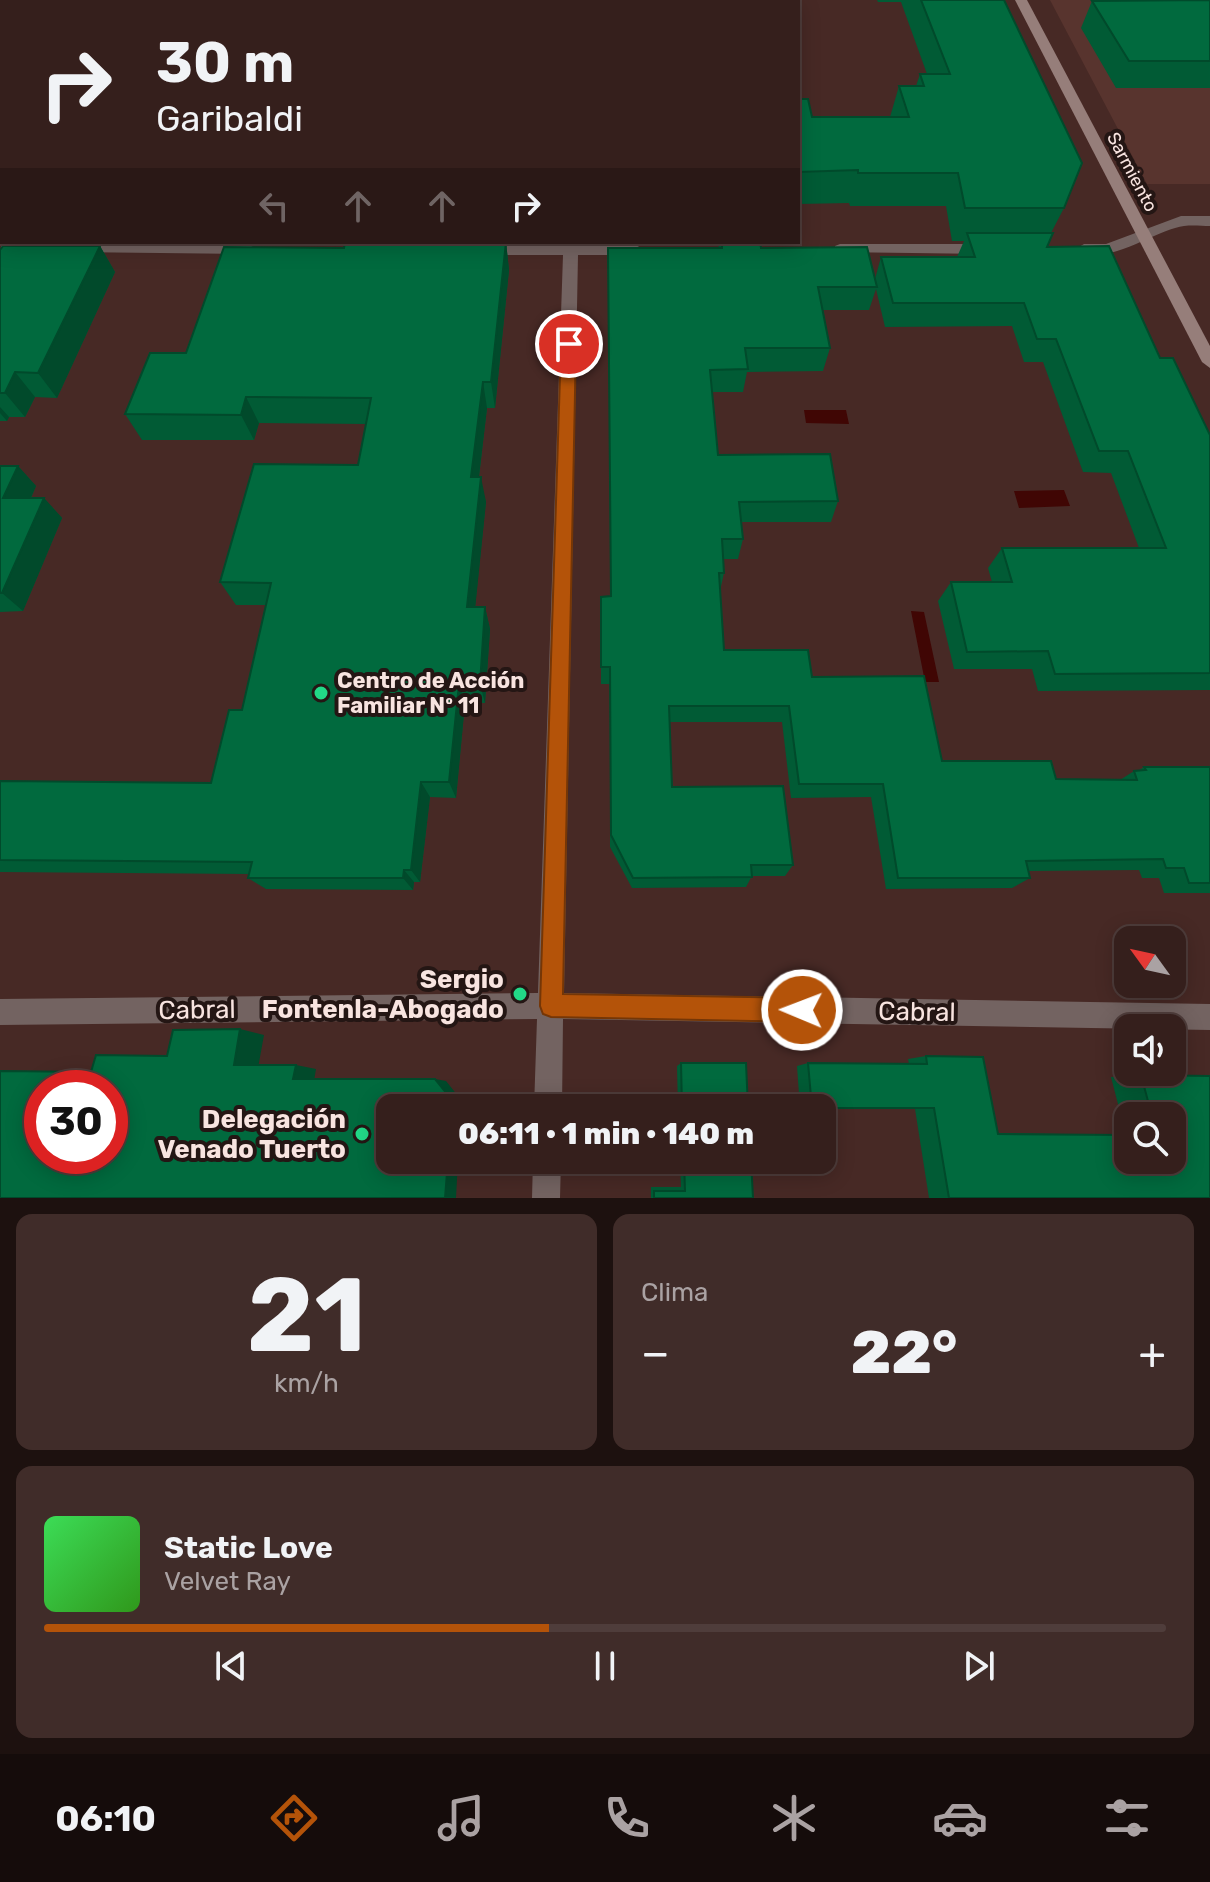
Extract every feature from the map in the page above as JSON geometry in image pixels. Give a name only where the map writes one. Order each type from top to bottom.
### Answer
[{"type":"street","name":"Sarmiento","points":[[1021,0],[1210,362]]},
{"type":"street","points":[[1060,249],[1108,249],[1181,221],[1210,221]]},
{"type":"street","points":[[460,250],[571,246],[650,250]]},
{"type":"street","points":[[548,1094],[571,246]]},
{"type":"street","points":[[64,249],[270,249]]},
{"type":"street","points":[[824,249],[997,249]]},
{"type":"street","name":"Cabral","points":[[0,1012],[551,1006],[1210,1017]]},
{"type":"street","points":[[546,1198],[547,1174]]},
{"type":"shaded area","points":[[1050,0],[1210,0],[1210,184],[1147,184]]},
{"type":"shaded area","points":[[804,410],[846,410],[849,424],[806,423]]},
{"type":"shaded area","points":[[1064,490],[1070,506],[1019,508],[1014,491]]},
{"type":"shaded area","points":[[911,611],[924,612],[939,682],[925,682]]},
{"type":"building","points":[[921,0],[1004,0],[1082,163],[1064,208],[965,208],[958,173],[800,172],[800,99],[808,99],[812,117],[909,117],[899,86],[924,86],[920,74],[950,74]]},
{"type":"building","points":[[1210,0],[1210,61],[1129,61],[1092,1]]},
{"type":"building","points":[[967,233],[1053,233],[1047,247],[1109,246],[1160,358],[1173,358],[1210,435],[1210,673],[1055,674],[1048,651],[967,652],[951,582],[1012,582],[1002,548],[1166,548],[1128,451],[1099,451],[1056,339],[1037,339],[1024,303],[893,303],[881,257],[975,257]]},
{"type":"building","points":[[345,244],[506,244],[491,382],[483,382],[471,477],[481,477],[467,607],[485,607],[480,684],[459,684],[449,782],[421,782],[411,870],[404,870],[403,878],[248,878],[252,862],[0,860],[0,781],[211,783],[229,710],[242,710],[271,583],[220,582],[254,464],[358,465],[371,398],[246,397],[241,415],[125,414],[150,353],[186,353],[224,247],[344,248]]},
{"type":"building","points":[[722,244],[760,244],[761,248],[867,247],[877,287],[818,287],[830,348],[745,348],[748,369],[710,370],[718,455],[830,454],[838,501],[739,502],[743,539],[722,539],[724,573],[719,573],[724,650],[808,650],[812,677],[924,676],[942,761],[1051,761],[1056,779],[1137,780],[1134,771],[1146,770],[1144,767],[1210,767],[1210,883],[1189,883],[1184,868],[1166,868],[1163,859],[1026,861],[1030,878],[898,878],[883,784],[799,784],[789,706],[669,706],[672,787],[783,786],[793,865],[751,865],[752,877],[633,878],[611,835],[610,667],[601,667],[601,597],[611,596],[608,248],[722,248]]},
{"type":"building","points":[[3,246],[100,246],[38,373],[15,372],[5,393],[0,393],[0,250]]},
{"type":"building","points":[[0,466],[18,466],[3,498],[44,498],[2,593],[0,593]]},
{"type":"building","points":[[240,1029],[234,1065],[296,1065],[293,1079],[435,1079],[447,1094],[376,1094],[376,1174],[447,1174],[445,1198],[0,1198],[0,1071],[24,1071],[24,1174],[128,1174],[128,1070],[92,1070],[96,1055],[167,1056],[173,1030]]},
{"type":"building","points":[[926,1056],[983,1057],[998,1134],[1114,1135],[1114,1174],[1186,1174],[1186,1102],[1148,1102],[1144,1086],[1186,1086],[1186,1076],[1210,1076],[1210,1198],[949,1198],[934,1108],[836,1108],[836,1094],[811,1094],[808,1063],[927,1064]]},
{"type":"building","points":[[681,1063],[746,1063],[747,1094],[682,1094]]},
{"type":"building","points":[[684,1174],[752,1174],[753,1198],[654,1198],[654,1191],[685,1191]]},
{"type":"place","name":"Centro de Acción Familiar Nº 11","points":[[321,693]]},
{"type":"place","name":"Sergio Fontenla-Abogado","points":[[520,994]]},
{"type":"place","name":"Delegación Venado Tuerto","points":[[362,1134]]},
{"type":"route","points":[[569,344],[551,1006],[802,1010]]}]
